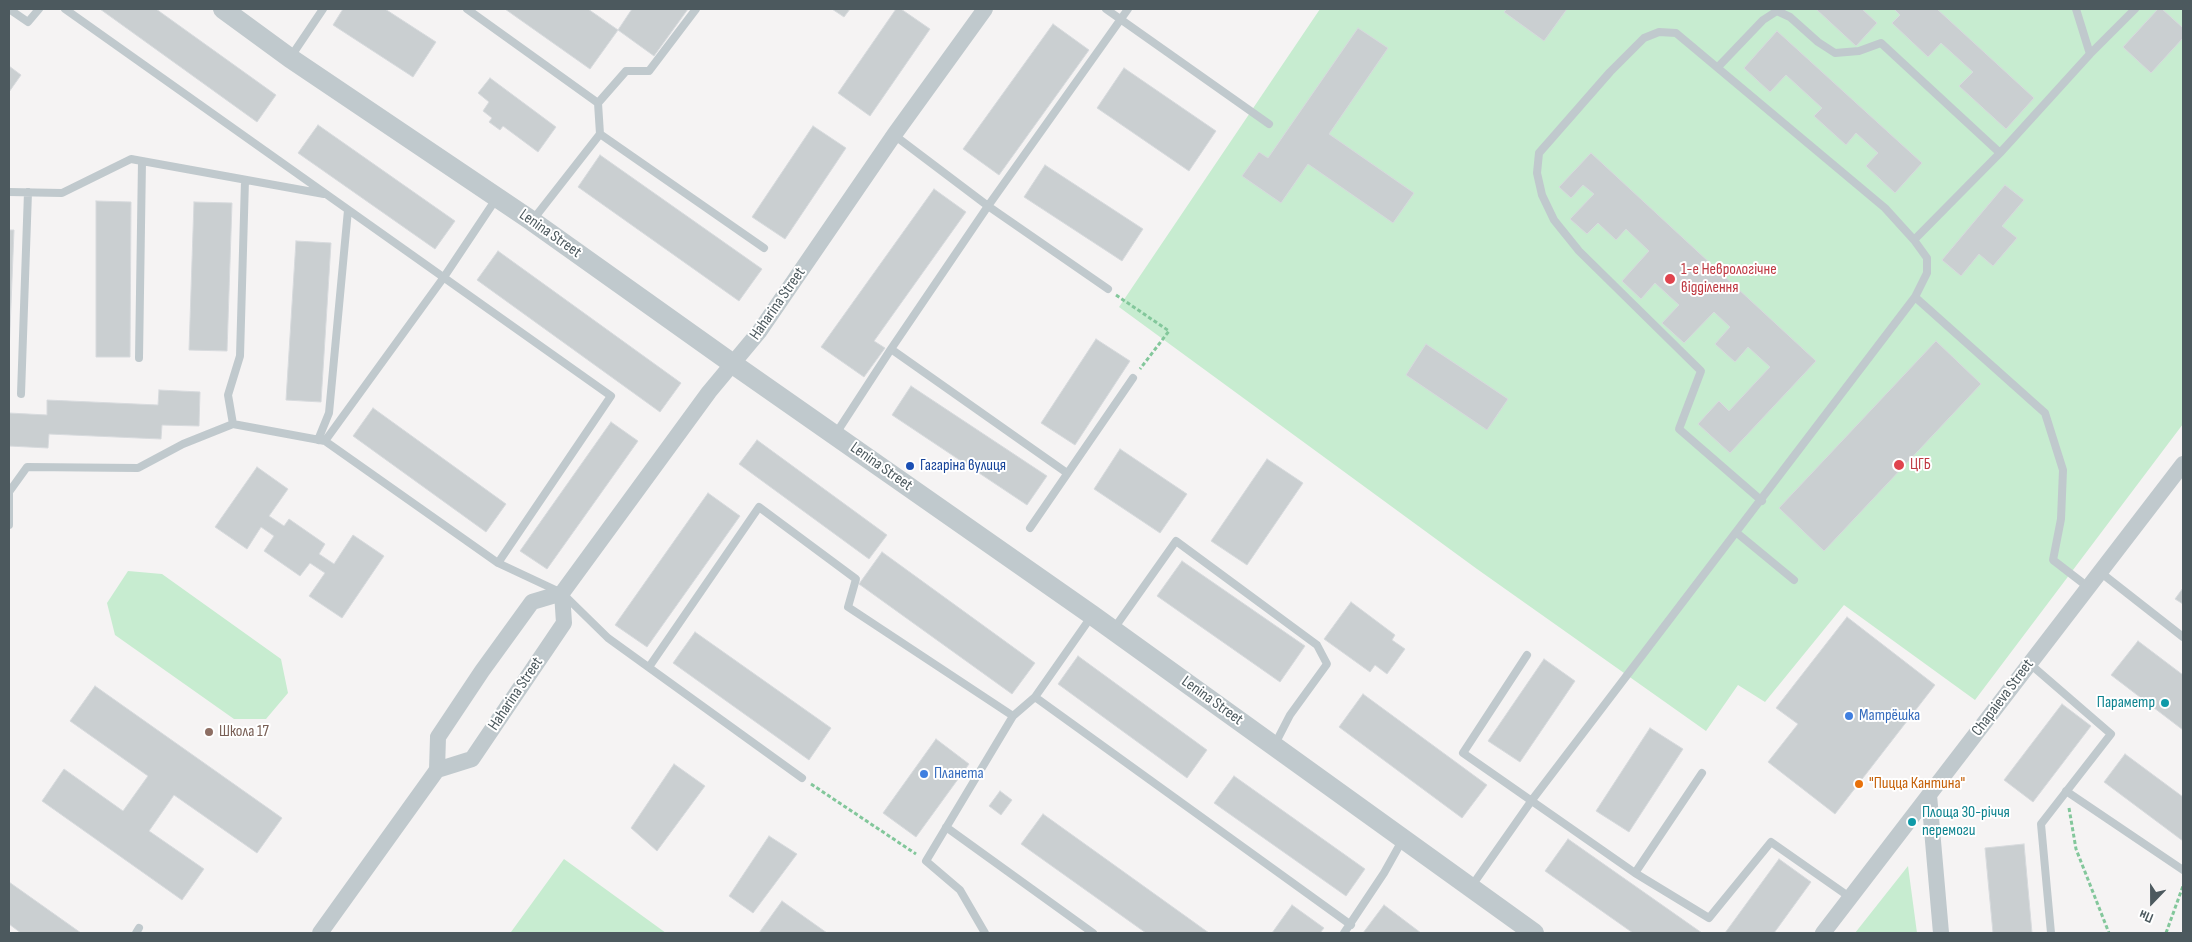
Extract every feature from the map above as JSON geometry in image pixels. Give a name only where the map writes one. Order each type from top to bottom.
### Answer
[{"type":"street","name":"Lenina Street","points":[[223,9],[290,58],[532,221],[1092,615],[1534,933]]},
{"type":"street","name":"Haharina Street","points":[[437,770],[472,759],[564,623],[562,593],[709,392],[759,332],[894,135],[985,9]]},
{"type":"street","name":"Chapaieva Street","points":[[1823,933],[2183,464]]},
{"type":"street","points":[[320,933],[437,770],[438,736],[482,671],[532,602],[562,593]]},
{"type":"street","points":[[1929,795],[1941,933]]},
{"type":"lane","points":[[9,9],[28,22],[39,9]]},
{"type":"lane","points":[[64,9],[611,396],[498,563]]},
{"type":"lane","points":[[290,58],[323,9]]},
{"type":"lane","points":[[467,9],[598,103]]},
{"type":"lane","points":[[532,221],[600,134],[598,103],[626,71],[649,71],[696,9]]},
{"type":"lane","points":[[1106,9],[1269,124]]},
{"type":"lane","points":[[835,435],[988,206],[1128,9]]},
{"type":"lane","points":[[2076,9],[2090,54]]},
{"type":"lane","points":[[1914,240],[2000,152],[2134,9]]},
{"type":"lane","points":[[1718,67],[1763,20],[1777,11],[1790,17],[1818,42],[1835,53],[1859,52],[1881,43],[2000,152]]},
{"type":"lane","points":[[1470,888],[1532,800],[1762,501],[1915,297],[1927,273],[1927,258],[1914,240],[1885,208],[1676,33],[1659,32],[1644,38],[1610,72],[1538,153],[1537,173],[1542,195],[1554,220],[1579,251],[1701,371],[1679,429],[1762,501]]},
{"type":"lane","points":[[600,134],[764,248]]},
{"type":"lane","points":[[894,135],[988,206],[1108,289]]},
{"type":"lane","points":[[9,192],[62,193],[131,159],[326,194]]},
{"type":"lane","points":[[139,358],[142,161]]},
{"type":"lane","points":[[233,424],[228,395],[240,356],[245,180]]},
{"type":"lane","points":[[21,394],[28,192]]},
{"type":"lane","points":[[322,440],[444,277],[497,198]]},
{"type":"lane","points":[[322,440],[329,413],[348,210]]},
{"type":"lane","points":[[1915,297],[2044,413],[2063,470],[2061,519],[2053,560],[2088,587]]},
{"type":"lane","points":[[891,349],[1068,473]]},
{"type":"lane","points":[[1030,528],[1133,378]]},
{"type":"lane","points":[[9,525],[9,492],[27,467],[138,468],[183,444],[233,424],[322,440],[498,563],[562,593],[608,638],[802,778]]},
{"type":"lane","points":[[649,667],[759,507],[856,578],[848,607],[1013,716]]},
{"type":"lane","points":[[1737,533],[1794,580]]},
{"type":"lane","points":[[1113,630],[1176,541],[1317,645],[1327,664],[1290,715],[1274,746]]},
{"type":"lane","points":[[2100,572],[2183,637]]},
{"type":"lane","points":[[985,933],[960,890],[926,861],[1013,716],[1035,697],[1092,615]]},
{"type":"lane","points":[[1527,655],[1463,753],[1635,872],[1709,918],[1771,842],[1851,898]]},
{"type":"lane","points":[[2030,664],[2111,734],[2041,824],[2051,933]]},
{"type":"lane","points":[[1035,697],[1351,925]]},
{"type":"lane","points":[[1635,872],[1702,773]]},
{"type":"lane","points":[[2066,791],[2183,870]]},
{"type":"lane","points":[[946,827],[1093,933]]},
{"type":"lane","points":[[1344,933],[1351,925],[1403,839]]},
{"type":"path","points":[[1108,289],[1169,331],[1133,378]]},
{"type":"path","points":[[802,778],[926,861]]},
{"type":"path","points":[[2066,791],[2076,849],[2109,933]]},
{"type":"path","points":[[2166,933],[2183,886]]},
{"type":"green space","points":[[1320,9],[2183,9],[2183,424],[1975,700],[1844,605],[1765,702],[1738,685],[1706,731],[1477,569],[1119,307]]},
{"type":"green space","points":[[128,571],[162,574],[281,659],[288,693],[266,719],[234,719],[115,635],[107,603]]},
{"type":"green space","points":[[564,859],[666,933],[511,932]]},
{"type":"green space","points":[[1908,866],[1917,933],[1855,933]]},
{"type":"building","points":[[100,9],[156,9],[276,95],[257,122]]},
{"type":"building","points":[[343,9],[385,9],[436,42],[413,77],[333,25]]},
{"type":"building","points":[[505,9],[588,9],[618,30],[590,69]]},
{"type":"building","points":[[632,9],[688,9],[654,56],[618,30]]},
{"type":"building","points":[[832,9],[850,9],[844,17]]},
{"type":"building","points":[[896,9],[901,9],[930,29],[870,116],[838,93]]},
{"type":"building","points":[[1507,9],[1567,9],[1544,41],[1504,12]]},
{"type":"building","points":[[1816,9],[1862,9],[1877,23],[1856,46]]},
{"type":"building","points":[[1894,9],[1937,9],[2034,98],[2006,129],[1959,86],[1973,72],[1941,43],[1928,57],[1892,23],[1900,15]]},
{"type":"building","points":[[2158,9],[2162,9],[2183,28],[2183,38],[2151,73],[2123,47]]},
{"type":"building","points":[[1053,24],[1089,50],[999,175],[963,149]]},
{"type":"building","points":[[1358,28],[1388,48],[1329,134],[1414,193],[1393,223],[1308,164],[1281,203],[1242,176],[1259,152],[1268,158]]},
{"type":"building","points":[[1777,31],[1922,163],[1895,193],[1866,166],[1878,153],[1856,133],[1846,145],[1814,116],[1822,108],[1786,75],[1770,92],[1744,68]]},
{"type":"building","points":[[9,66],[21,75],[9,92]]},
{"type":"building","points":[[1124,68],[1216,131],[1189,171],[1097,108]]},
{"type":"building","points":[[490,78],[556,127],[538,152],[503,126],[500,130],[489,122],[492,118],[483,111],[489,102],[478,93]]},
{"type":"building","points":[[318,125],[455,221],[435,249],[298,153]]},
{"type":"building","points":[[813,126],[846,148],[785,239],[752,217]]},
{"type":"building","points":[[1591,153],[1816,361],[1730,453],[1698,424],[1719,401],[1729,411],[1770,367],[1748,347],[1735,362],[1715,344],[1730,327],[1714,312],[1684,343],[1662,323],[1679,305],[1655,283],[1641,299],[1622,281],[1649,251],[1626,229],[1616,240],[1598,223],[1587,234],[1570,219],[1594,194],[1583,185],[1571,198],[1559,187]]},
{"type":"building","points":[[600,155],[762,269],[739,301],[578,187]]},
{"type":"building","points":[[1045,165],[1143,229],[1122,261],[1024,197]]},
{"type":"building","points":[[2005,185],[2024,200],[2002,226],[2017,238],[1993,266],[1979,254],[1961,276],[1942,260]]},
{"type":"building","points":[[934,189],[966,212],[874,341],[885,348],[864,377],[821,347]]},
{"type":"building","points":[[96,201],[131,202],[130,357],[96,357]]},
{"type":"building","points":[[194,202],[232,203],[227,351],[189,350]]},
{"type":"building","points":[[9,230],[14,230],[9,354]]},
{"type":"building","points":[[296,241],[331,243],[321,402],[286,400]]},
{"type":"building","points":[[498,251],[681,383],[660,412],[477,280]]},
{"type":"building","points":[[1096,339],[1130,361],[1075,445],[1041,423]]},
{"type":"building","points":[[1936,341],[1981,384],[1824,551],[1779,508]]},
{"type":"building","points":[[1426,344],[1508,399],[1487,430],[1406,375]]},
{"type":"building","points":[[911,386],[1047,476],[1027,505],[892,415]]},
{"type":"building","points":[[159,390],[200,392],[199,426],[162,425],[161,439],[49,434],[48,448],[9,446],[9,413],[47,415],[47,400],[158,405]]},
{"type":"building","points":[[373,408],[506,504],[486,532],[353,436]]},
{"type":"building","points":[[611,422],[638,441],[547,569],[520,551]]},
{"type":"building","points":[[757,440],[887,535],[869,559],[739,464]]},
{"type":"building","points":[[1120,449],[1187,494],[1160,533],[1094,489]]},
{"type":"building","points":[[1267,459],[1303,483],[1247,565],[1211,541]]},
{"type":"building","points":[[257,467],[288,489],[269,516],[284,526],[289,519],[325,544],[319,554],[334,564],[353,535],[384,556],[342,618],[309,596],[325,573],[310,563],[300,576],[264,551],[274,536],[261,527],[247,549],[215,527]]},
{"type":"building","points":[[708,493],[740,516],[647,647],[615,625]]},
{"type":"building","points":[[882,552],[1035,663],[1012,694],[859,584]]},
{"type":"building","points":[[1182,561],[1305,646],[1280,682],[1157,596]]},
{"type":"building","points":[[2183,588],[2183,604],[2175,599]]},
{"type":"building","points":[[1351,602],[1395,635],[1392,640],[1405,649],[1387,674],[1375,665],[1370,672],[1324,639]]},
{"type":"building","name":"Матрёшка","points":[[1847,617],[1935,685],[1835,814],[1768,762],[1798,724],[1776,708]]},
{"type":"building","points":[[695,632],[831,728],[809,760],[673,663]]},
{"type":"building","name":"Параметр","points":[[2138,641],[2183,675],[2183,730],[2111,675]]},
{"type":"building","points":[[1078,656],[1207,750],[1187,778],[1058,684]]},
{"type":"building","points":[[1544,659],[1575,681],[1520,762],[1488,741]]},
{"type":"building","points":[[95,686],[282,818],[257,853],[174,795],[149,831],[204,869],[182,900],[42,801],[64,769],[123,811],[148,776],[70,721]]},
{"type":"building","points":[[1363,694],[1487,785],[1462,818],[1339,727]]},
{"type":"building","points":[[2062,704],[2091,726],[2033,802],[2004,780]]},
{"type":"building","points":[[1650,728],[1683,749],[1629,832],[1596,811]]},
{"type":"building","points":[[936,739],[969,764],[916,837],[883,813]]},
{"type":"building","points":[[2125,754],[2183,797],[2183,841],[2104,782]]},
{"type":"building","points":[[674,764],[705,786],[657,851],[631,828]]},
{"type":"building","points":[[1234,776],[1365,869],[1346,896],[1214,803]]},
{"type":"building","points":[[1000,791],[1012,800],[1001,815],[989,806]]},
{"type":"building","points":[[1043,814],[1209,933],[1146,933],[1021,844]]},
{"type":"building","points":[[769,836],[797,854],[753,913],[729,896]]},
{"type":"building","points":[[1568,839],[1702,933],[1633,933],[1545,871]]},
{"type":"building","points":[[2024,844],[2032,933],[1993,933],[1985,848]]},
{"type":"building","points":[[1779,859],[1811,882],[1774,933],[1725,933]]},
{"type":"building","points":[[9,882],[81,933],[21,933],[9,924]]},
{"type":"building","points":[[782,901],[827,933],[759,933]]},
{"type":"building","points":[[1292,905],[1324,928],[1320,933],[1272,933]]},
{"type":"building","points":[[1384,905],[1421,933],[1363,933]]},
{"type":"place","name":"1-е Неврологічне відділення","points":[[1670,279]]},
{"type":"place","name":"ЦГБ","points":[[1899,465]]},
{"type":"place","name":"Гагаріна вулиця","points":[[910,466]]},
{"type":"place","name":"Параметр","points":[[2165,703]]},
{"type":"place","name":"Матрёшка","points":[[1849,716]]},
{"type":"place","name":"Школа 17","points":[[209,732]]},
{"type":"place","name":"Планета","points":[[924,774]]},
{"type":"place","name":"\"Пицца Кантина\"","points":[[1859,784]]},
{"type":"place","name":"Площа 30-річчя перемоги","points":[[1912,822]]}]
